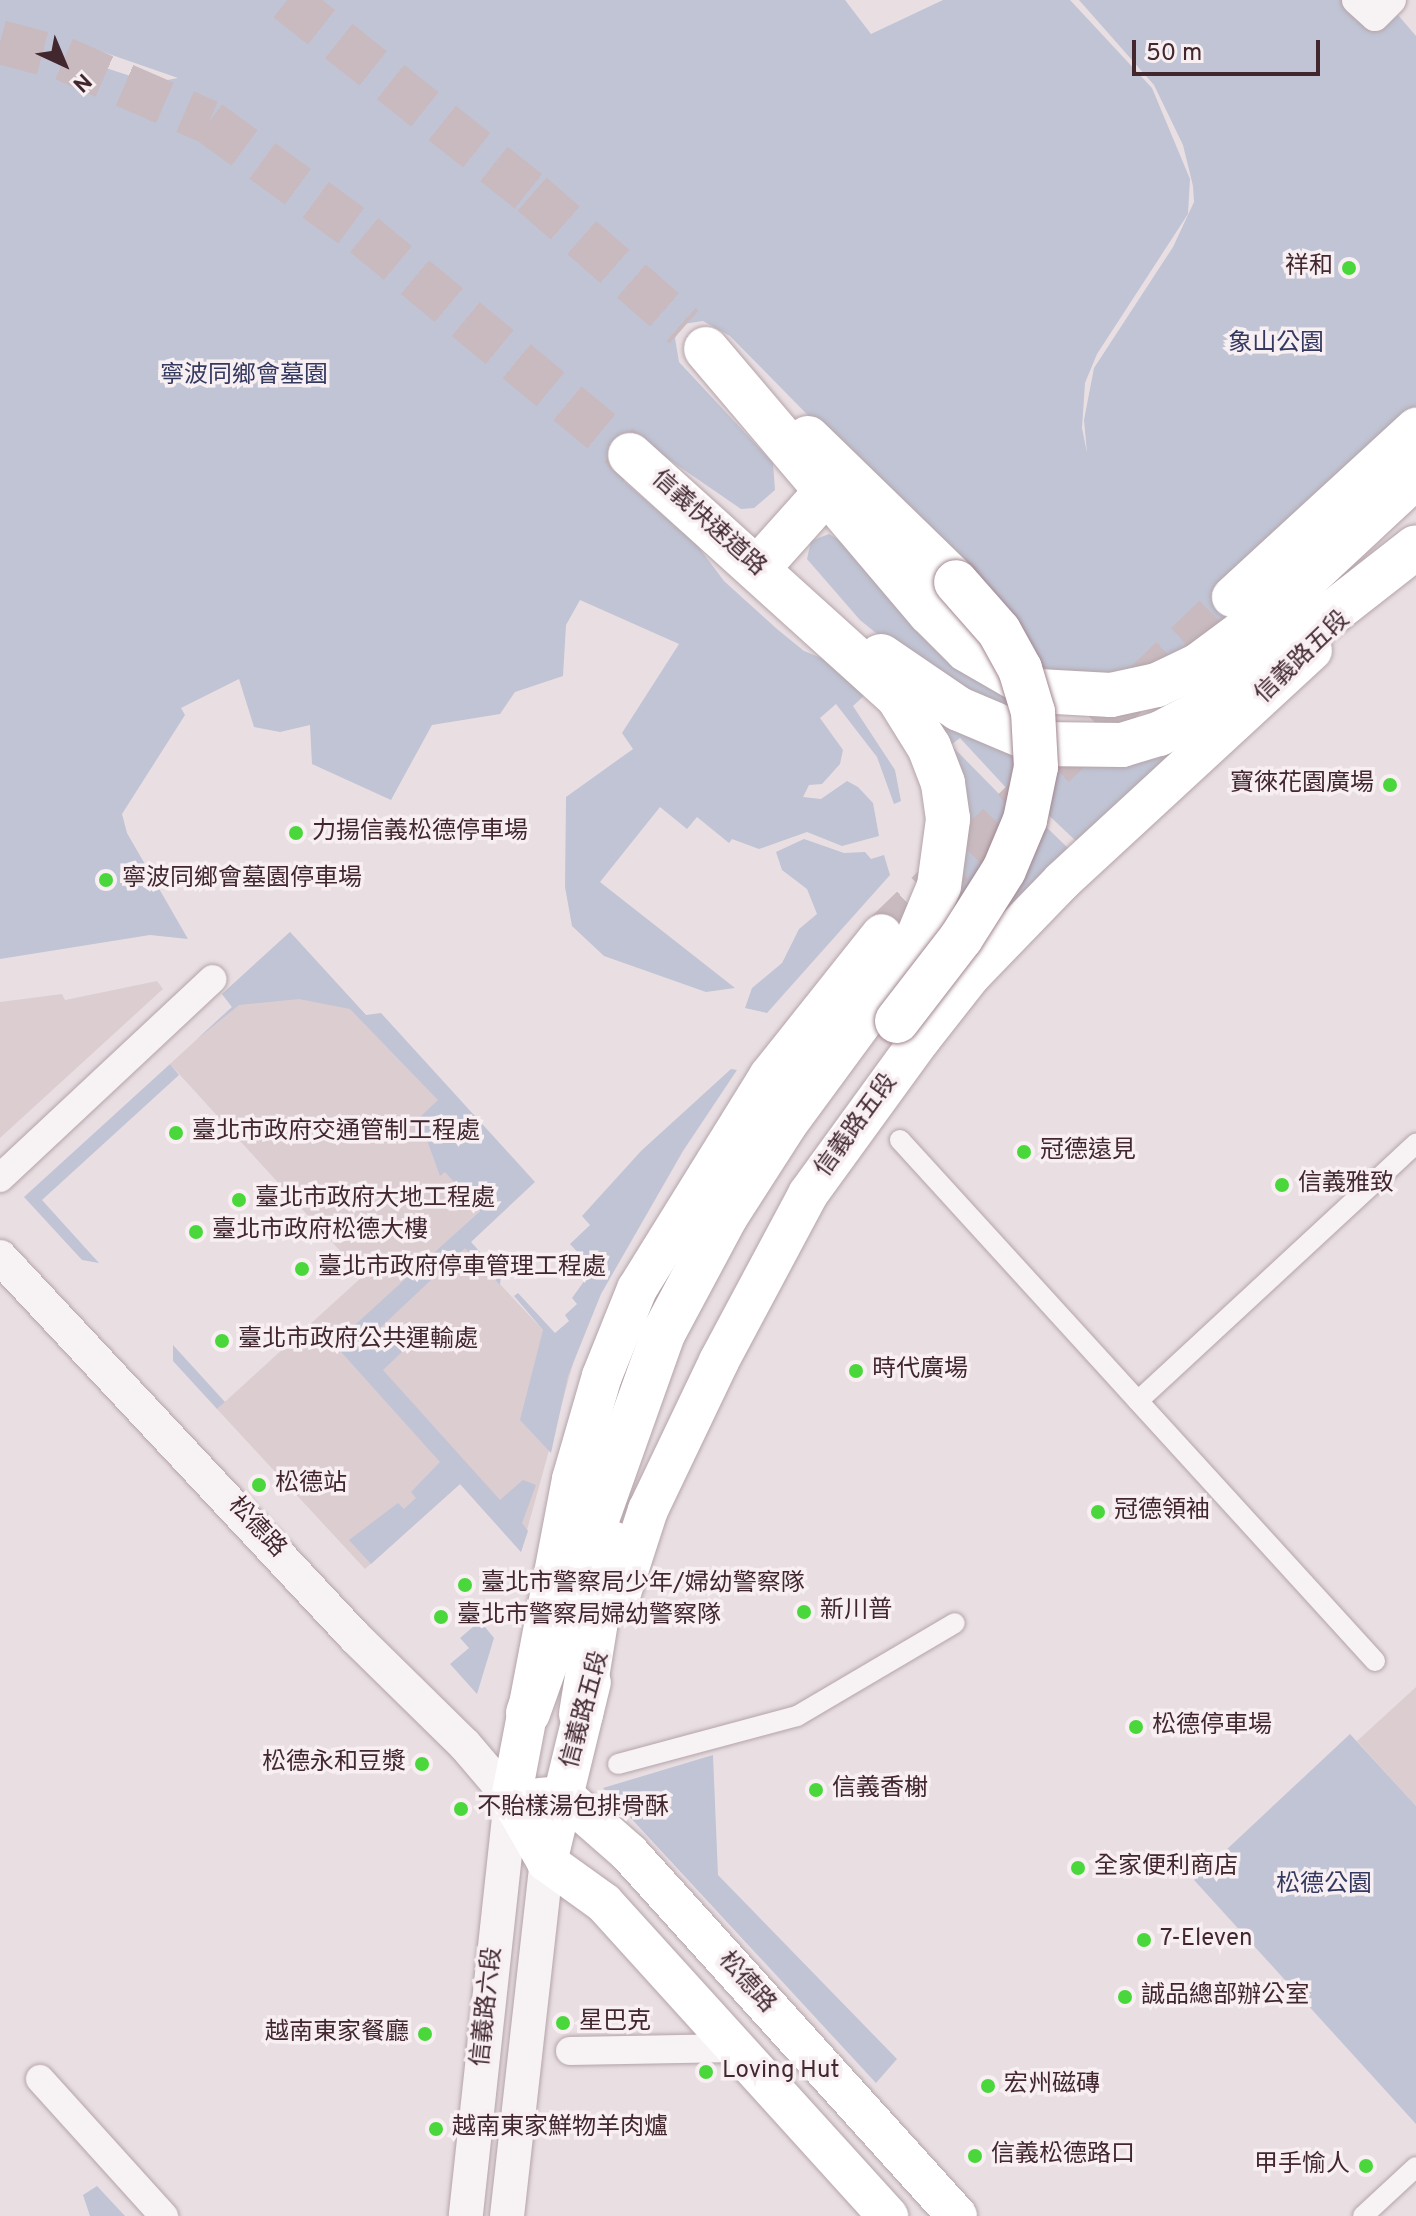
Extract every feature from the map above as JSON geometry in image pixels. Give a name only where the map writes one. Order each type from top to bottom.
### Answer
[{"type":"highway","points":[[581,1714],[602,1584],[627,1501],[688,1346],[783,1175],[995,886],[1033,794],[1037,739],[1028,690],[999,631],[956,582],[826,453],[695,338],[825,493],[967,650],[1038,691],[1111,695],[1157,685],[1199,665],[1270,612],[1416,476]]},
{"type":"highway","name":"信義快速道路","points":[[630,455],[771,580]]},
{"type":"highway","points":[[771,580],[825,493]]},
{"type":"highway","points":[[771,580],[989,724],[1042,744],[1122,745],[1159,734],[1214,705],[1416,548]]},
{"type":"highway","points":[[528,1713],[663,1334],[726,1216],[785,1124],[912,951],[939,886],[948,819],[943,783],[929,747],[898,697],[771,580]]},
{"type":"main road","points":[[1232,597],[1416,428]]},
{"type":"main road","name":"信義路五段","points":[[547,1862],[581,1714],[648,1510],[719,1361],[808,1194],[971,975],[1062,881],[1416,548]]},
{"type":"main road","points":[[564,1796],[511,1799],[572,1479],[602,1376],[637,1289],[769,1076],[882,934]]},
{"type":"main road","name":"松德路","points":[[564,1796],[629,1853],[957,2216]]},
{"type":"main road","name":"松德路","points":[[511,1799],[547,1862],[604,1903],[888,2216]]},
{"type":"street","points":[[1356,0],[1375,17],[1390,2]]},
{"type":"street","points":[[0,1178],[213,979]]},
{"type":"street","points":[[900,1140],[1375,1661]]},
{"type":"street","points":[[1138,1401],[1416,1144]]},
{"type":"street","name":"松德路","points":[[0,1257],[355,1637],[475,1755],[511,1799]]},
{"type":"street","points":[[618,1764],[797,1716],[955,1623]]},
{"type":"street","name":"信義路六段","points":[[466,2216],[511,1799]]},
{"type":"street","name":"信義路六段","points":[[507,2216],[547,1862]]},
{"type":"street","points":[[570,2051],[736,2048]]},
{"type":"street","points":[[40,2079],[164,2216]]},
{"type":"street","points":[[1363,2216],[1416,2167]]},
{"type":"shaded area","points":[[290,932],[515,1178],[454,1235],[543,1330],[577,1349],[521,1552],[460,1484],[365,1569],[217,1409],[363,1276],[170,1064],[232,1007],[222,994]]},
{"type":"shaded area","points":[[157,981],[163,989],[0,1138],[0,1002],[62,994],[65,1000]]},
{"type":"shaded area","points":[[1416,1687],[1416,1806],[1357,1741]]},
{"type":"green space","points":[[0,0],[845,0],[871,34],[943,0],[1070,0],[1152,88],[1190,179],[1188,214],[1097,354],[1085,383],[1082,428],[1087,453],[1084,420],[1094,368],[1173,247],[1194,202],[1193,186],[1183,145],[1154,85],[1079,0],[1348,0],[1380,31],[1398,15],[1416,36],[1416,406],[1221,585],[1244,610],[1180,655],[1119,677],[1063,674],[1028,662],[902,511],[730,336],[703,321],[683,324],[675,338],[679,362],[773,463],[775,490],[754,508],[741,509],[661,454],[623,472],[624,481],[697,545],[724,581],[777,629],[804,651],[839,665],[868,692],[853,706],[895,770],[901,801],[894,804],[877,757],[836,704],[820,718],[843,750],[840,764],[822,784],[809,785],[803,797],[821,799],[847,781],[858,787],[873,803],[879,836],[842,846],[807,832],[759,849],[732,839],[729,843],[697,817],[687,829],[660,807],[600,882],[735,988],[706,992],[604,956],[572,926],[565,887],[566,797],[633,749],[622,733],[679,644],[580,600],[566,625],[563,676],[515,692],[500,714],[432,725],[391,800],[312,764],[310,725],[280,732],[254,727],[239,679],[181,708],[185,715],[122,814],[127,833],[188,939],[150,935],[0,959]],"holes":[[[83,45],[178,78],[152,83],[106,68]]]},
{"type":"green space","points":[[829,534],[852,548],[1014,689],[1015,720],[942,687],[860,620],[807,559],[811,541]]},
{"type":"green space","points":[[936,721],[1024,759],[1010,792],[960,738],[951,745],[1007,802],[1007,838],[817,1108],[920,955]]},
{"type":"green space","points":[[1182,745],[1076,841],[1041,808],[1047,762]]},
{"type":"green space","points":[[1038,819],[1070,850],[950,972]]},
{"type":"green space","points":[[804,839],[844,853],[865,852],[871,859],[884,855],[890,875],[767,1013],[745,1008],[752,988],[782,963],[799,929],[817,914],[807,889],[782,870],[776,852]]},
{"type":"green space","points":[[290,932],[366,1015],[381,1013],[535,1182],[471,1242],[501,1275],[500,1285],[465,1248],[380,1328],[402,1352],[383,1370],[500,1500],[523,1480],[536,1485],[522,1523],[528,1531],[521,1552],[460,1484],[371,1564],[349,1540],[398,1503],[404,1509],[416,1498],[411,1492],[440,1462],[334,1344],[480,1211],[445,1172],[440,1176],[419,1118],[438,1100],[350,1009],[299,999],[239,1005],[196,1040],[232,1007],[222,994]]},
{"type":"green space","points":[[170,1064],[179,1075],[42,1200],[99,1263],[82,1260],[24,1197]]},
{"type":"green space","points":[[731,1069],[737,1070],[683,1151],[601,1294],[568,1376],[551,1453],[520,1420],[543,1330],[514,1296],[518,1293],[555,1333],[569,1321],[565,1315],[577,1304],[572,1298],[593,1269],[570,1244],[590,1225],[582,1216],[641,1151]]},
{"type":"green space","points":[[173,1345],[225,1402],[217,1409],[173,1361]]},
{"type":"green space","points":[[480,1621],[494,1638],[477,1694],[450,1664],[469,1648],[460,1638]]},
{"type":"green space","name":"松德公園","points":[[1350,1734],[1416,1806],[1416,2124],[1194,1880]]},
{"type":"green space","points":[[713,1755],[718,1875],[897,2059],[876,2083],[603,1788]]},
{"type":"green space","points":[[97,2186],[125,2216],[90,2216],[83,2195]]},
{"type":"tunnel","points":[[287,0],[532,194],[684,327]]},
{"type":"tunnel","points":[[0,42],[64,59],[209,122],[364,235],[630,455]]},
{"type":"tunnel","points":[[882,934],[1232,597]]},
{"type":"place","name":"祥和","points":[[1349,268]]},
{"type":"place","name":"寶徠花園廣場","points":[[1390,785]]},
{"type":"place","name":"力揚信義松德停車場","points":[[296,833]]},
{"type":"place","name":"寧波同鄉會墓園停車場","points":[[106,880]]},
{"type":"place","name":"臺北市政府交通管制工程處","points":[[176,1133]]},
{"type":"place","name":"冠德遠見","points":[[1024,1152]]},
{"type":"place","name":"信義雅致","points":[[1282,1185]]},
{"type":"place","name":"臺北市政府大地工程處","points":[[239,1200]]},
{"type":"place","name":"臺北市政府松德大樓","points":[[196,1232]]},
{"type":"place","name":"臺北市政府停車管理工程處","points":[[302,1269]]},
{"type":"place","name":"臺北市政府公共運輸處","points":[[222,1341]]},
{"type":"place","name":"時代廣場","points":[[856,1371]]},
{"type":"place","name":"松德站","points":[[259,1485]]},
{"type":"place","name":"冠德領袖","points":[[1098,1512]]},
{"type":"place","name":"臺北市警察局少年/婦幼警察隊","points":[[465,1585]]},
{"type":"place","name":"新川普","points":[[804,1612]]},
{"type":"place","name":"臺北市警察局婦幼警察隊","points":[[441,1617]]},
{"type":"place","name":"松德停車場","points":[[1136,1727]]},
{"type":"place","name":"松德永和豆漿","points":[[422,1764]]},
{"type":"place","name":"信義香榭","points":[[816,1790]]},
{"type":"place","name":"不貽樣湯包排骨酥","points":[[461,1809]]},
{"type":"place","name":"全家便利商店","points":[[1078,1868]]},
{"type":"place","name":"7-Eleven","points":[[1144,1940]]},
{"type":"place","name":"誠品總部辦公室","points":[[1125,1997]]},
{"type":"place","name":"星巴克","points":[[563,2023]]},
{"type":"place","name":"越南東家餐廳","points":[[425,2034]]},
{"type":"place","name":"Loving Hut","points":[[706,2072]]},
{"type":"place","name":"宏州磁磚","points":[[988,2086]]},
{"type":"place","name":"越南東家鮮物羊肉爐","points":[[436,2129]]},
{"type":"place","name":"信義松德路口","points":[[975,2156]]},
{"type":"place","name":"甲手愉人","points":[[1366,2166]]},
{"type":"park label","name":"象山公園","points":[[1276,345]]},
{"type":"park label","name":"寧波同鄉會墓園","points":[[244,377]]}]
